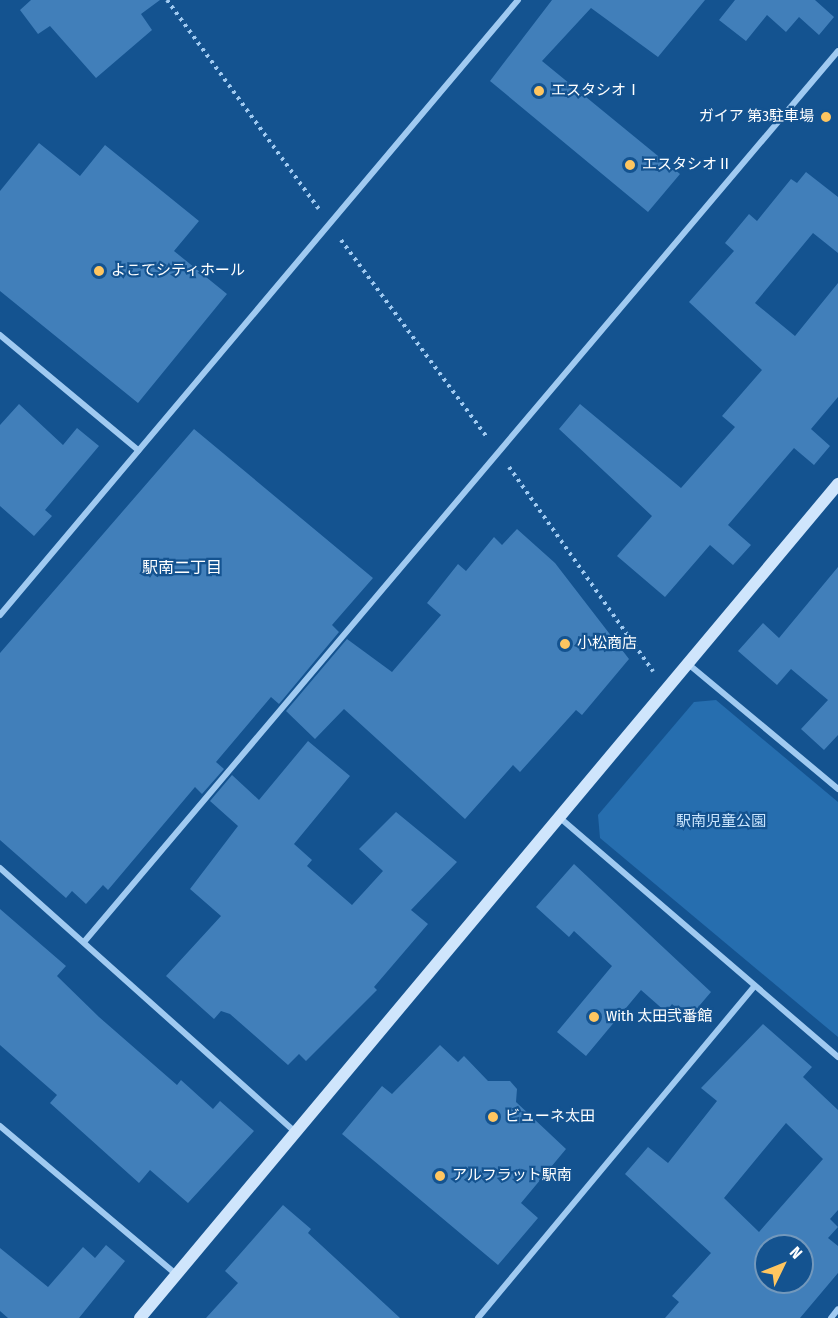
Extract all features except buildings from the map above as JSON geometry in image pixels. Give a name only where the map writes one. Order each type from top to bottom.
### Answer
[{"type":"street","points":[[0,615],[518,0]]},
{"type":"street","points":[[84,942],[838,51]]},
{"type":"street","points":[[0,335],[138,450]]},
{"type":"street","points":[[140,1318],[557,816],[838,484]]},
{"type":"street","points":[[687,663],[838,789]]},
{"type":"street","points":[[557,816],[838,1057]]},
{"type":"street","points":[[0,868],[295,1131]]},
{"type":"street","points":[[478,1318],[755,986]]},
{"type":"street","points":[[0,1126],[177,1274]]},
{"type":"street","points":[[831,1318],[838,1309]]},
{"type":"path","points":[[167,0],[329,224]]},
{"type":"green space","name":"駅南児童公園","points":[[716,700],[838,802],[838,1037],[600,838],[598,815],[694,702]]},
{"type":"place","name":"エスタシオⅠ","points":[[539,91]]},
{"type":"place","name":"ガイア 第3駐車場","points":[[826,117]]},
{"type":"place","name":"エスタシオⅡ","points":[[630,165]]},
{"type":"place","name":"よこてシティホール","points":[[99,271]]},
{"type":"place","name":"小松商店","points":[[565,644]]},
{"type":"place","name":"With 太田弐番館","points":[[594,1017]]},
{"type":"place","name":"ビューネ太田","points":[[493,1117]]},
{"type":"place","name":"アルフラット駅南","points":[[440,1176]]},
{"type":"district","name":"駅南二丁目","points":[[182,568]]}]
